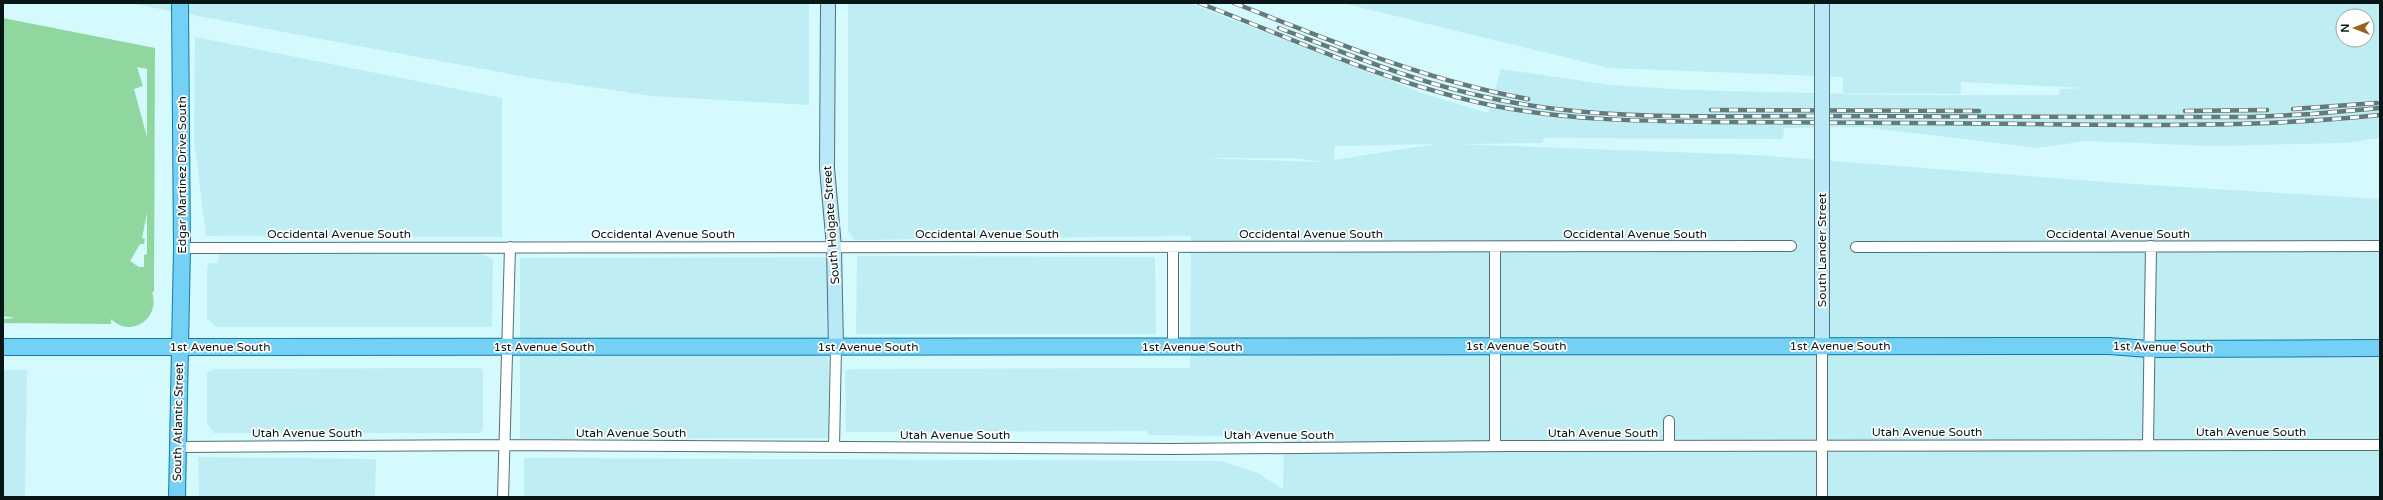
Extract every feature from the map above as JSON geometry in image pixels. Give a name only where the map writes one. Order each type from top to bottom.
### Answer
[{"type":"main road","name":"Edgar Martinez Drive South","points":[[180,3],[182,147],[180,347]]},
{"type":"main road","name":"South Holgate Street","points":[[828,3],[827,168],[834,247],[836,347]]},
{"type":"main road","name":"South Lander Street","points":[[1822,3],[1822,346]]},
{"type":"main road","name":"1st Avenue South","points":[[3,347],[2108,346],[2148,349],[2380,348]]},
{"type":"main road","name":"South Atlantic Street","points":[[177,497],[180,347]]},
{"type":"street","name":"Occidental Avenue South","points":[[182,248],[1791,246]]},
{"type":"street","points":[[2148,446],[2148,349],[2151,246]]},
{"type":"street","name":"Occidental Avenue South","points":[[1856,247],[2380,246]]},
{"type":"street","points":[[503,497],[510,247]]},
{"type":"street","points":[[1173,247],[1173,347]]},
{"type":"street","points":[[1495,247],[1495,446]]},
{"type":"street","name":"South Lander Street","points":[[1822,346],[1822,497]]},
{"type":"street","name":"South Holgate Street","points":[[834,447],[836,347]]},
{"type":"street","points":[[1669,421],[1669,446]]},
{"type":"street","name":"Utah Avenue South","points":[[178,447],[504,445],[1195,449],[1495,446],[2380,445]]},
{"type":"shaded area","points":[[128,3],[809,3],[809,105],[652,96],[531,78]]},
{"type":"shaded area","points":[[848,3],[1189,3],[1425,94],[1488,113],[1501,69],[1611,85],[1690,90],[1898,95],[2059,95],[2059,89],[2087,88],[1961,82],[1961,94],[1843,93],[1843,77],[1609,68],[1342,3],[2380,3],[2380,138],[2346,143],[2213,146],[2086,141],[2038,148],[1863,127],[1784,128],[1783,139],[1545,138],[1542,143],[1454,144],[1756,155],[2118,183],[2380,199],[2380,497],[524,497],[524,458],[1221,461],[1258,473],[1283,489],[1284,437],[1148,435],[1147,431],[846,432],[845,371],[852,369],[1190,368],[1191,236],[854,240],[848,230]],"holes":[[[1435,144],[1334,160],[1335,146]],[[1196,158],[1291,158],[1325,162]]]},
{"type":"shaded area","points":[[195,37],[502,98],[502,237],[206,236],[194,140]]},
{"type":"shaded area","points":[[474,252],[493,259],[492,327],[216,327],[207,318],[207,267],[210,263],[218,263],[219,253]]},
{"type":"shaded area","points":[[857,256],[1155,257],[1156,334],[856,334]]},
{"type":"shaded area","points":[[828,257],[829,438],[520,439],[520,258]]},
{"type":"shaded area","points":[[481,368],[483,371],[483,429],[480,433],[214,433],[207,423],[207,373],[213,369]]},
{"type":"shaded area","points":[[3,370],[27,370],[25,497],[3,497]]},
{"type":"shaded area","points":[[198,457],[376,459],[375,497],[199,497]]},
{"type":"green space","points":[[3,18],[155,48],[154,292],[152,292],[154,301],[152,310],[142,323],[127,327],[119,325],[111,319],[111,324],[3,323],[3,319],[15,318],[3,316]],"holes":[[[137,67],[147,69],[147,137],[134,89],[143,86]],[[147,213],[147,254],[144,255],[144,267],[139,267],[130,261],[140,244],[144,244],[145,239],[142,238]]]},
{"type":"railway","points":[[1199,3],[1382,74],[1419,86],[1495,106],[1522,111],[1575,117],[1711,122],[2204,125],[2322,120],[2380,115]]},
{"type":"railway","points":[[1234,3],[1343,45],[1415,70],[1490,91],[1528,99]]},
{"type":"railway","points":[[1279,28],[1412,77],[1467,93],[1534,106],[1614,114],[1654,116],[2251,117],[2312,114],[2380,108]]},
{"type":"railway","points":[[2293,109],[2377,103]]},
{"type":"railway","points":[[1711,110],[1979,111]]},
{"type":"railway","points":[[2185,111],[2267,110]]}]
